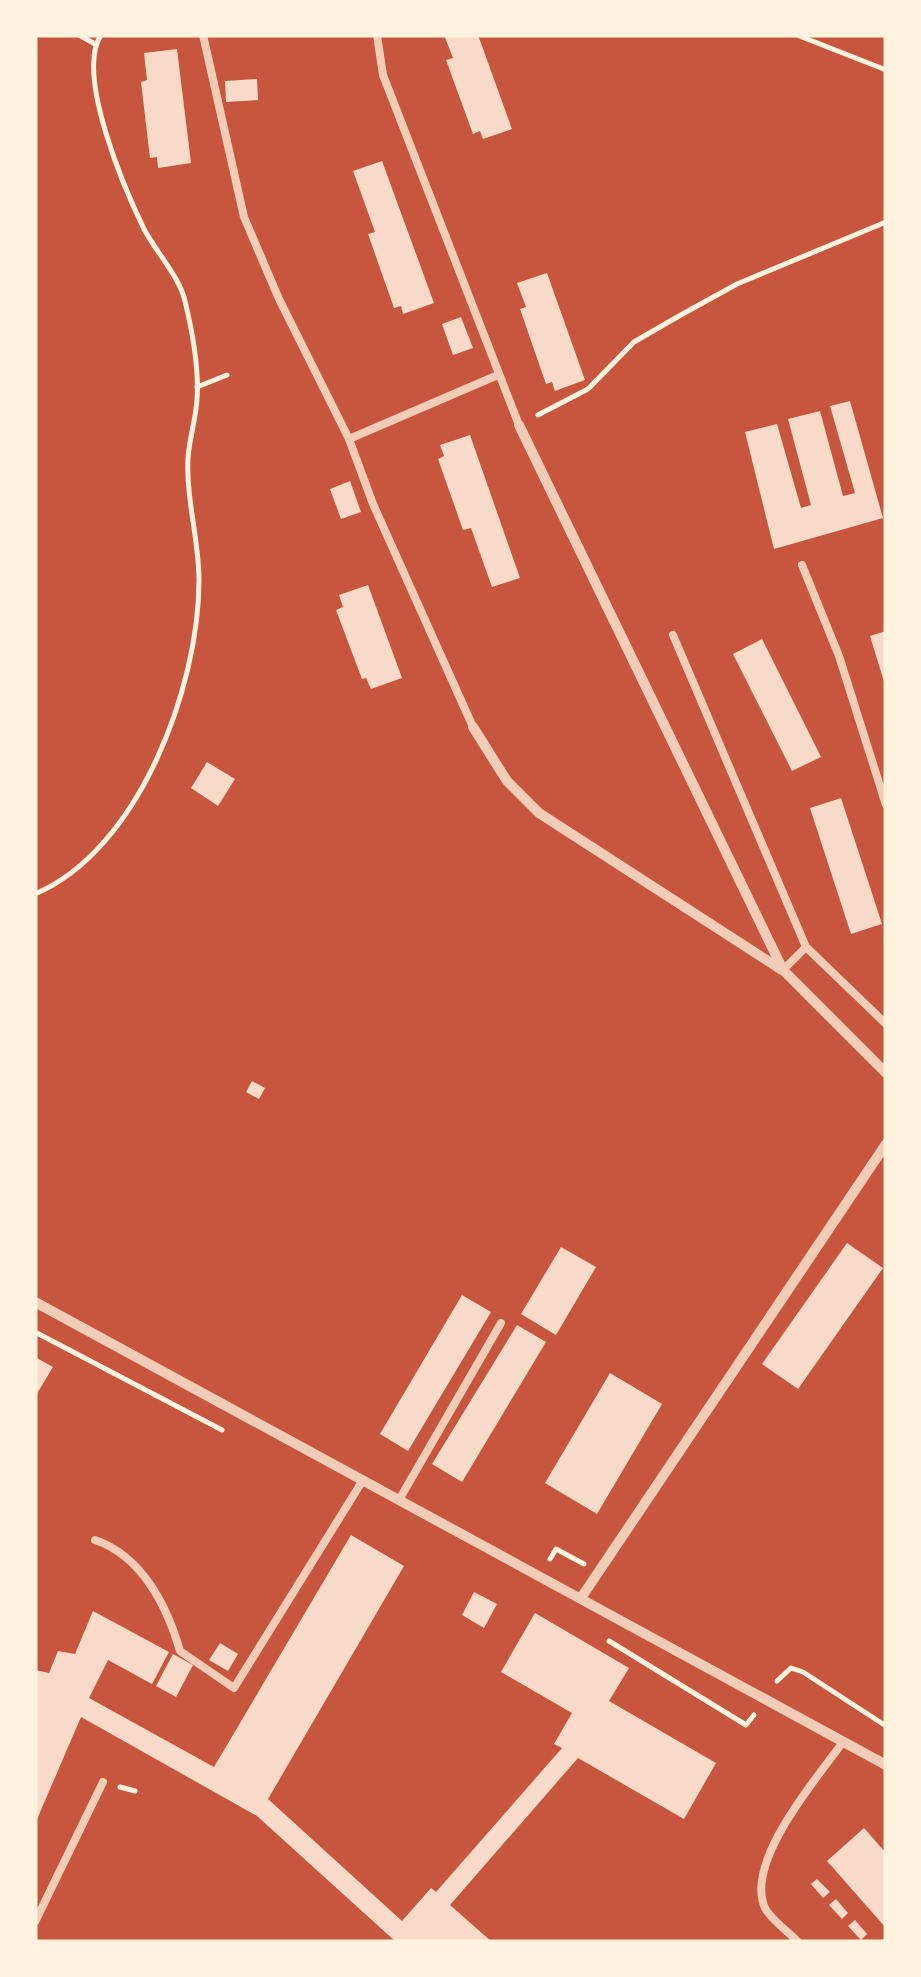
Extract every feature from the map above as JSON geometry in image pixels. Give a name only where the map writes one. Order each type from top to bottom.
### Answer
[{"type":"street","points":[[519,425],[783,970]]},
{"type":"street","points":[[473,727],[507,780],[539,813],[783,970],[886,1072]]},
{"type":"street","points":[[581,1598],[886,1144]]},
{"type":"street","points":[[35,1302],[886,1766]]},
{"type":"lane","points":[[203,35],[244,216],[279,298],[350,439],[373,504],[473,727]]},
{"type":"lane","points":[[377,35],[383,75],[519,425]]},
{"type":"lane","points":[[350,439],[498,375]]},
{"type":"lane","points":[[802,565],[839,656],[886,806]]},
{"type":"lane","points":[[673,635],[806,948],[886,1024]]},
{"type":"lane","points":[[783,970],[806,948]]},
{"type":"lane","points":[[400,1500],[501,1323]]},
{"type":"lane","points":[[95,1540],[117,1547],[168,1607],[180,1651],[234,1688],[363,1480]]},
{"type":"lane","points":[[798,1942],[765,1908],[762,1868],[789,1819],[842,1742]]},
{"type":"lane","points":[[35,1922],[103,1782]]},
{"type":"path","points":[[78,35],[95,44]]},
{"type":"path","points":[[35,894],[84,866],[136,798],[165,744],[182,691],[200,581],[188,461],[197,387],[185,298],[144,228],[106,130],[94,84],[95,44],[101,35]]},
{"type":"path","points":[[797,35],[886,70]]},
{"type":"path","points":[[519,425],[588,388],[634,342],[737,284],[886,222]]},
{"type":"path","points":[[197,387],[227,376]]},
{"type":"path","points":[[767,1698],[782,1672],[791,1668],[886,1726]]},
{"type":"building","points":[[444,35],[478,35],[512,129],[483,139],[480,131],[473,134],[446,60],[453,58]]},
{"type":"building","points":[[177,49],[191,163],[158,168],[157,157],[150,158],[141,82],[147,80],[144,53]]},
{"type":"building","points":[[257,79],[258,100],[226,102],[225,81]]},
{"type":"building","points":[[382,161],[434,303],[403,314],[401,306],[394,308],[368,234],[375,232],[353,171]]},
{"type":"building","points":[[547,273],[585,380],[555,391],[552,382],[546,384],[520,309],[526,307],[517,283]]},
{"type":"building","points":[[461,317],[473,348],[453,355],[442,324]]},
{"type":"building","points":[[850,401],[883,518],[774,549],[745,432],[777,424],[801,508],[811,505],[788,419],[820,411],[843,496],[855,493],[830,406]]},
{"type":"building","points":[[470,435],[520,578],[492,587],[471,528],[463,530],[438,459],[444,456],[440,445]]},
{"type":"building","points":[[350,481],[361,512],[341,519],[330,489]]},
{"type":"building","points":[[368,585],[402,678],[371,689],[366,678],[362,679],[336,610],[343,607],[339,595]]},
{"type":"building","points":[[886,631],[886,684],[885,685],[870,636]]},
{"type":"building","points":[[762,639],[821,757],[792,771],[733,654]]},
{"type":"building","points":[[207,762],[235,779],[218,806],[191,788]]},
{"type":"building","points":[[841,798],[882,924],[851,934],[810,808]]},
{"type":"building","points":[[252,1081],[265,1088],[259,1099],[246,1092]]},
{"type":"building","points":[[847,1243],[883,1268],[798,1389],[762,1364]]},
{"type":"building","points":[[561,1247],[596,1267],[556,1335],[521,1314]]},
{"type":"building","points":[[462,1295],[491,1312],[408,1451],[380,1434]]},
{"type":"building","points":[[517,1325],[546,1342],[462,1482],[432,1464]]},
{"type":"building","points":[[35,1357],[53,1367],[35,1397]]},
{"type":"building","points":[[610,1373],[662,1404],[597,1514],[545,1483]]},
{"type":"building","points":[[351,1535],[404,1566],[268,1799],[402,1921],[431,1888],[436,1892],[562,1748],[554,1744],[572,1713],[501,1672],[535,1613],[629,1668],[609,1701],[716,1763],[684,1819],[578,1758],[450,1905],[492,1942],[396,1942],[257,1816],[81,1717],[35,1824],[35,1670],[49,1673],[58,1651],[75,1654],[93,1611],[169,1652],[152,1684],[108,1660],[89,1698],[214,1767]]},
{"type":"building","points":[[474,1592],[497,1604],[484,1628],[462,1615]]},
{"type":"building","points":[[220,1643],[238,1654],[228,1671],[209,1660]]},
{"type":"building","points":[[173,1654],[193,1665],[176,1697],[156,1686]]},
{"type":"building","points":[[864,1828],[886,1853],[886,1928],[827,1861]]},
{"type":"building","points":[[817,1879],[830,1892],[823,1898],[811,1884]]},
{"type":"building","points":[[836,1899],[848,1913],[842,1919],[829,1905]]},
{"type":"building","points":[[855,1920],[867,1934],[861,1940],[848,1926]]}]
